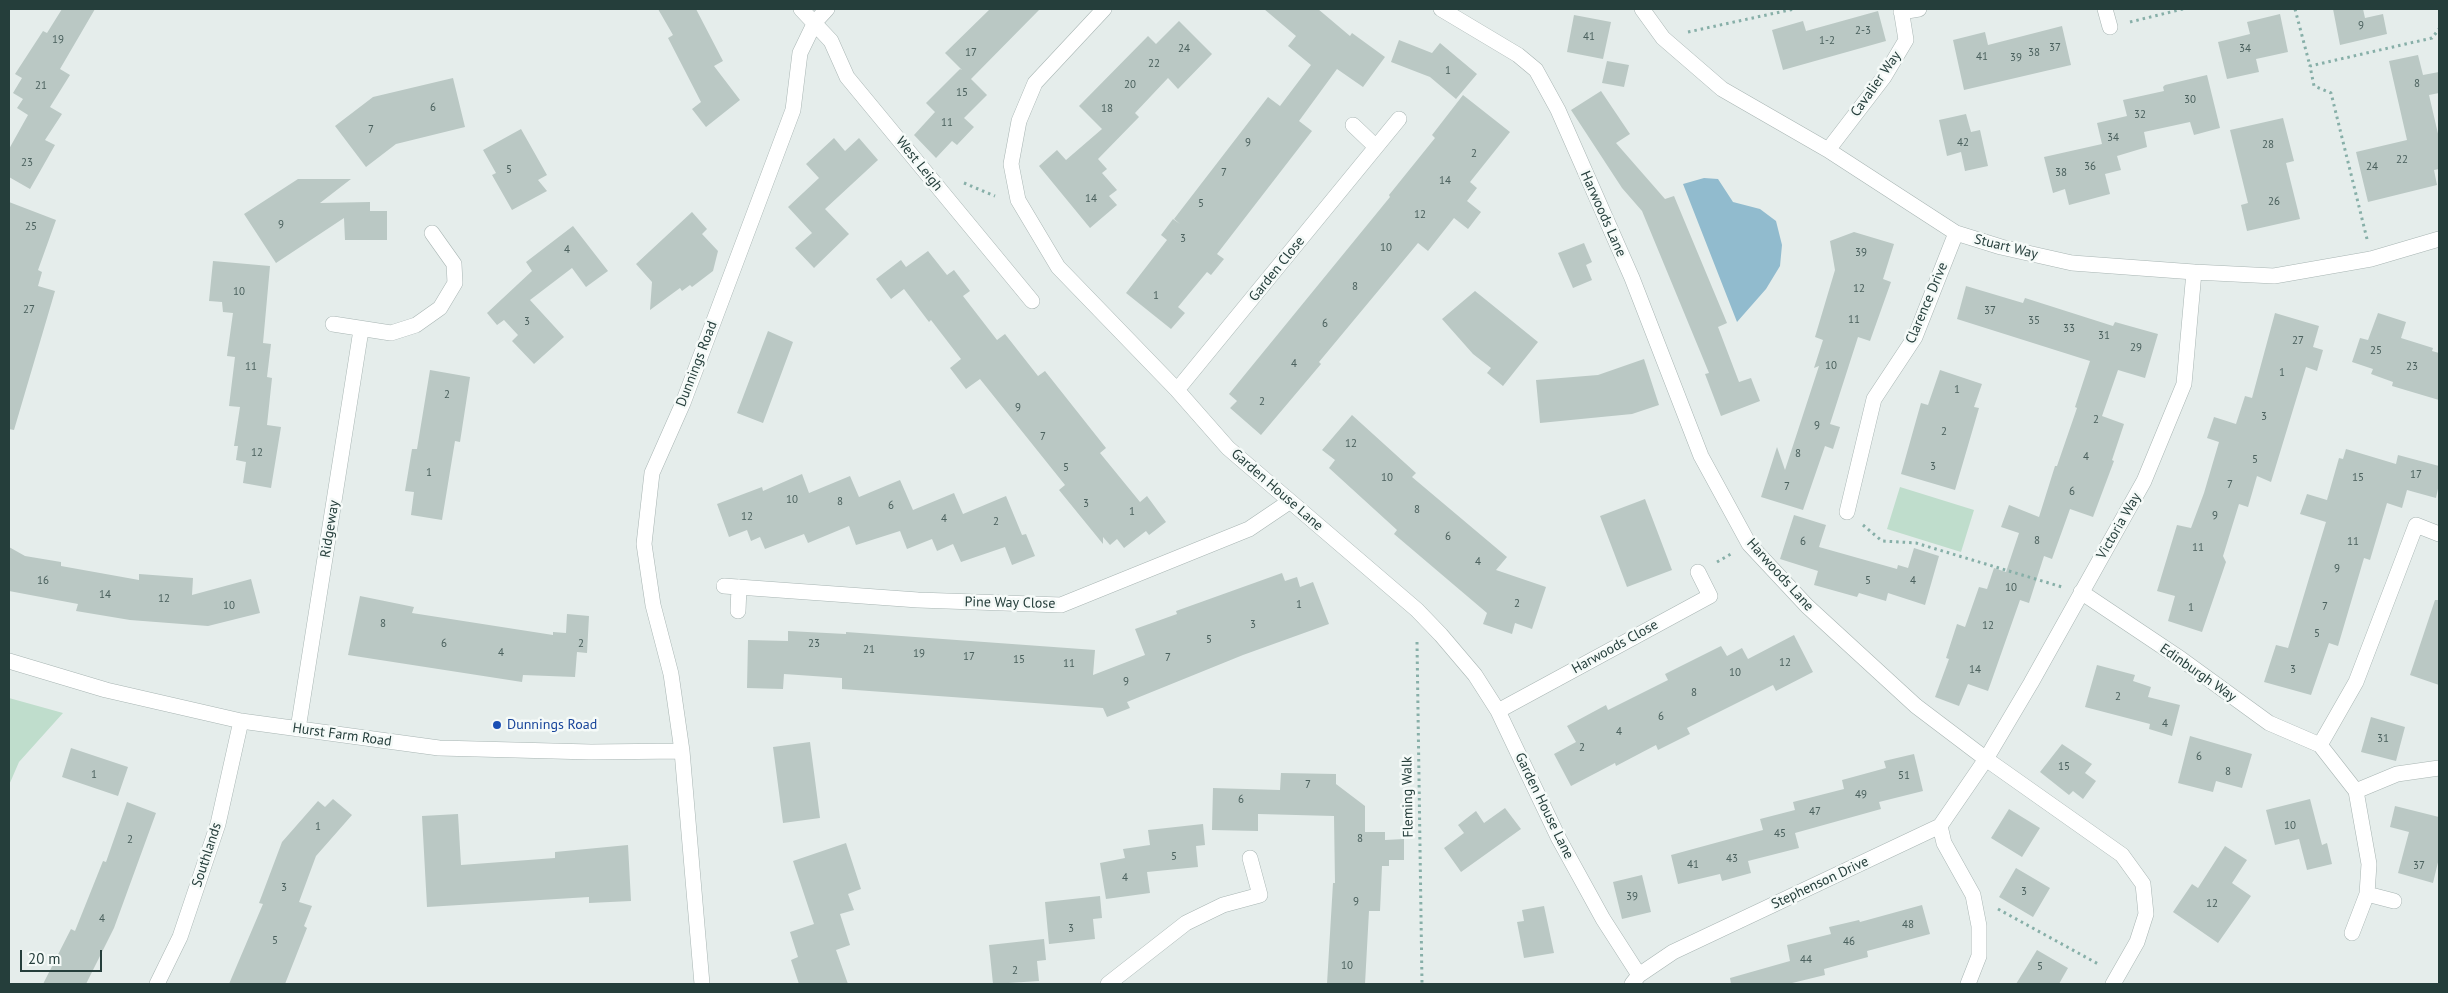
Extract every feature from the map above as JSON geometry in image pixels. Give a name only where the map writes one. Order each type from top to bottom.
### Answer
[{"type":"street","name":"West Leigh","points":[[801,9],[831,41],[848,77],[1032,301]]},
{"type":"street","name":"Dunnings Road","points":[[702,984],[682,751],[671,674],[653,605],[644,544],[652,473],[683,403],[793,110],[800,53],[815,22],[827,9]]},
{"type":"street","name":"Garden House Lane","points":[[1104,9],[1035,83],[1019,121],[1011,164],[1018,200],[1058,267],[1177,390],[1228,448],[1417,610],[1442,635],[1474,675],[1498,711],[1559,840],[1635,980]]},
{"type":"street","name":"Harwoods Lane","points":[[1441,9],[1518,54],[1536,70],[1558,110],[1632,278],[1701,456],[1749,544],[1807,606],[1916,706],[1986,759],[2122,856],[2143,884],[2146,914],[2137,942],[2116,979]]},
{"type":"street","name":"Stuart Way","points":[[1642,9],[1663,38],[1722,89],[1828,150],[1956,234],[2001,247],[2072,263],[2274,276],[2372,260],[2439,239]]},
{"type":"street","name":"Cavalier Way","points":[[1828,150],[1884,78],[1906,40],[1901,10],[1919,9]]},
{"type":"street","points":[[2105,9],[2110,27]]},
{"type":"street","name":"Garden Close","points":[[1177,390],[1220,340],[1375,146],[1399,119]]},
{"type":"street","points":[[1352,125],[1375,146]]},
{"type":"street","points":[[333,324],[361,330],[391,333],[416,325],[440,308],[455,283],[454,264],[432,233]]},
{"type":"street","name":"Clarence Drive","points":[[1847,512],[1874,399],[1915,337],[1956,234]]},
{"type":"street","name":"Victoria Way","points":[[1986,759],[2031,683],[2144,481],[2184,384],[2194,272]]},
{"type":"street","name":"Ridgeway","points":[[298,729],[361,330]]},
{"type":"street","name":"Pine Way Close","points":[[738,611],[732,586],[918,600],[1061,605],[1249,529],[1289,502]]},
{"type":"street","points":[[2352,933],[2367,894],[2369,864],[2356,791],[2320,744],[2356,682],[2416,526],[2437,534]]},
{"type":"street","name":"Harwoods Close","points":[[1498,711],[1710,596],[1698,572]]},
{"type":"street","name":"Edinburgh Way","points":[[2081,592],[2181,659],[2269,723],[2320,744]]},
{"type":"street","name":"Hurst Farm Road","points":[[9,661],[106,690],[241,721],[438,748],[591,752],[682,751]]},
{"type":"street","name":"Southlands","points":[[157,984],[180,937],[218,824],[241,721]]},
{"type":"street","points":[[1968,984],[1978,956],[1979,926],[1973,895],[1944,843],[1940,826],[1986,759]]},
{"type":"street","points":[[2356,791],[2397,774],[2439,768]]},
{"type":"street","name":"Stephenson Drive","points":[[1635,980],[1673,952],[1940,826]]},
{"type":"street","points":[[1108,984],[1186,923],[1224,905],[1260,895],[1250,858]]},
{"type":"street","points":[[2367,894],[2394,901]]},
{"type":"path","points":[[1663,38],[1791,9]]},
{"type":"path","points":[[2110,27],[2183,9]]},
{"type":"path","points":[[2295,9],[2314,86],[2331,93],[2372,260]]},
{"type":"path","points":[[2310,66],[2432,38],[2439,29]]},
{"type":"path","points":[[962,182],[996,197],[1018,200]]},
{"type":"path","points":[[1847,512],[1882,541],[1916,543],[2081,592]]},
{"type":"path","points":[[1698,572],[1749,544]]},
{"type":"path","name":"Fleming Walk","points":[[1417,610],[1422,984]]},
{"type":"path","points":[[1973,895],[2116,979]]},
{"type":"green space","points":[[1900,487],[1974,510],[1961,552],[1887,529]]},
{"type":"green space","points":[[9,698],[63,713],[19,762],[9,785]]},
{"type":"water","points":[[1704,178],[1718,179],[1733,202],[1760,209],[1776,221],[1782,245],[1780,266],[1766,289],[1737,322],[1683,184]]},
{"type":"building","points":[[62,9],[95,9],[60,69],[70,75],[50,107],[62,114],[45,140],[55,145],[30,189],[9,177],[9,149],[28,115],[17,108],[23,99],[13,93],[22,78],[15,74],[43,31],[47,33]]},
{"type":"building","points":[[658,9],[696,9],[723,61],[714,66],[740,100],[706,127],[692,109],[701,102],[668,38],[673,35]]},
{"type":"building","points":[[990,9],[1040,9],[971,79],[987,95],[964,118],[974,127],[957,145],[952,141],[936,158],[914,135],[935,112],[926,103],[960,69],[962,70],[945,53]]},
{"type":"building","points":[[1264,9],[1318,9],[1350,36],[1352,33],[1385,57],[1363,87],[1337,69],[1299,121],[1312,131],[1217,254],[1224,259],[1211,275],[1207,272],[1178,307],[1185,313],[1171,329],[1126,293],[1167,240],[1161,235],[1173,219],[1180,224],[1174,219],[1268,97],[1280,106],[1311,65],[1288,46],[1296,36]]},
{"type":"building","points":[[2333,9],[2363,9],[2365,18],[2383,14],[2387,34],[2340,45]]},
{"type":"building","points":[[1878,11],[1886,41],[1783,70],[1772,30],[1803,21],[1806,31]]},
{"type":"building","points":[[2280,14],[2288,52],[2256,59],[2259,72],[2227,79],[2218,42],[2250,34],[2247,22]]},
{"type":"building","points":[[1574,15],[1611,22],[1603,59],[1567,52]]},
{"type":"building","points":[[1179,21],[1212,54],[1178,89],[1168,78],[1135,113],[1139,117],[1098,159],[1107,169],[1102,173],[1117,190],[1109,196],[1117,205],[1090,228],[1039,166],[1057,150],[1066,160],[1102,129],[1079,106],[1148,36],[1156,44]]},
{"type":"building","points":[[2062,26],[2071,65],[1964,90],[1953,40],[1985,32],[1988,45]]},
{"type":"building","points":[[1399,40],[1432,53],[1440,43],[1477,74],[1456,99],[1430,77],[1391,62]]},
{"type":"building","points":[[2418,55],[2423,75],[2439,72],[2439,93],[2429,95],[2439,138],[2439,169],[2434,170],[2437,185],[2368,202],[2356,152],[2407,140],[2389,61]]},
{"type":"building","points":[[1607,61],[1629,65],[1624,87],[1602,83]]},
{"type":"building","points":[[2207,75],[2220,128],[2194,135],[2190,122],[2144,132],[2147,147],[2117,156],[2121,170],[2105,174],[2110,194],[2069,205],[2065,189],[2053,193],[2044,157],[2102,144],[2097,123],[2127,116],[2123,100],[2164,91],[2163,87],[2165,85]]},
{"type":"building","points":[[453,78],[465,127],[396,144],[366,167],[335,126],[373,97]]},
{"type":"building","points":[[1601,91],[1630,134],[1616,143],[1665,199],[1674,196],[1727,323],[1718,327],[1739,382],[1751,378],[1760,401],[1721,416],[1705,374],[1709,373],[1642,211],[1622,188],[1571,110]]},
{"type":"building","points":[[1463,95],[1510,132],[1470,182],[1477,188],[1467,201],[1481,212],[1468,229],[1454,218],[1428,251],[1418,243],[1319,362],[1321,364],[1261,435],[1230,408],[1237,401],[1229,394],[1390,197],[1389,195],[1435,138],[1432,135]]},
{"type":"building","points":[[1966,114],[1971,132],[1980,130],[1988,166],[1965,171],[1961,152],[1947,156],[1939,120]]},
{"type":"building","points":[[2283,118],[2294,161],[2286,163],[2300,219],[2247,231],[2241,205],[2248,203],[2230,130]]},
{"type":"building","points":[[521,129],[547,175],[538,180],[547,191],[512,210],[492,175],[496,173],[483,150]]},
{"type":"building","points":[[834,138],[845,151],[859,138],[878,160],[825,209],[849,234],[814,268],[795,248],[812,233],[788,207],[819,178],[806,164]]},
{"type":"building","points":[[298,179],[351,179],[320,203],[370,202],[370,211],[387,211],[387,240],[345,240],[344,218],[276,263],[244,214]]},
{"type":"building","points":[[9,202],[56,220],[38,270],[42,272],[38,286],[55,291],[14,430],[9,429]]},
{"type":"building","points":[[692,212],[707,229],[702,234],[718,251],[713,271],[692,287],[690,285],[682,291],[680,288],[650,310],[652,282],[636,264]]},
{"type":"building","points":[[573,226],[608,271],[586,287],[572,268],[530,300],[564,337],[534,364],[512,341],[518,335],[504,320],[497,325],[487,313],[532,271],[526,262]]},
{"type":"building","points":[[1854,232],[1894,244],[1883,279],[1891,282],[1870,341],[1858,337],[1830,424],[1840,427],[1833,449],[1825,446],[1803,510],[1761,497],[1777,447],[1785,470],[1819,366],[1814,368],[1823,340],[1815,337],[1835,270],[1830,241]]},
{"type":"building","points":[[1584,243],[1592,262],[1586,265],[1592,280],[1573,288],[1558,253]]},
{"type":"building","points":[[928,251],[947,275],[954,270],[970,291],[963,296],[997,340],[1005,334],[1038,376],[1045,371],[1106,448],[1100,453],[1140,502],[1147,496],[1166,522],[1149,535],[1146,531],[1124,548],[1117,539],[1110,545],[1103,537],[1103,544],[1059,490],[1065,485],[980,379],[966,389],[950,368],[961,359],[931,320],[929,322],[904,289],[891,299],[876,279],[901,260],[906,267]]},
{"type":"building","points":[[213,261],[270,266],[263,343],[271,344],[267,377],[272,378],[267,425],[281,427],[271,488],[243,483],[246,462],[236,460],[238,446],[234,446],[240,407],[229,406],[235,357],[227,356],[233,313],[223,312],[222,302],[209,301]]},
{"type":"building","points":[[1966,286],[2023,303],[2025,298],[2113,326],[2115,322],[2158,334],[2145,378],[2118,370],[2102,416],[2124,424],[2112,460],[2114,461],[2093,517],[2070,509],[2052,559],[2044,556],[2029,603],[2020,600],[1988,691],[1968,684],[1959,706],[1935,697],[1949,659],[1946,658],[1957,624],[1965,627],[1979,587],[1987,589],[1994,568],[2006,572],[2019,533],[2001,527],[2009,505],[2039,517],[2055,466],[2057,466],[2077,408],[2075,407],[2090,361],[1957,319]]},
{"type":"building","points":[[1475,291],[1538,342],[1503,386],[1487,373],[1491,368],[1473,354],[1442,319]]},
{"type":"building","points":[[2275,313],[2319,326],[2313,347],[2323,350],[2317,371],[2306,367],[2271,482],[2257,476],[2248,507],[2239,504],[2223,556],[2226,562],[2202,632],[2168,621],[2175,596],[2157,591],[2177,525],[2191,528],[2204,493],[2219,442],[2207,438],[2214,417],[2236,424],[2245,396],[2252,398]]},
{"type":"building","points":[[2378,313],[2406,322],[2401,338],[2433,348],[2432,351],[2439,353],[2439,400],[2392,386],[2393,382],[2371,374],[2373,369],[2352,362],[2360,338],[2368,340]]},
{"type":"building","points":[[768,331],[793,342],[763,423],[737,413]]},
{"type":"building","points":[[1644,359],[1659,405],[1632,414],[1540,423],[1536,380],[1598,375]]},
{"type":"building","points":[[430,370],[470,377],[460,442],[455,441],[442,520],[411,515],[414,492],[405,491],[412,449],[417,449]]},
{"type":"building","points":[[1940,370],[1982,384],[1974,407],[1979,408],[1955,490],[1901,474],[1921,403],[1928,405]]},
{"type":"building","points":[[1352,415],[1416,473],[1412,477],[1507,557],[1496,570],[1546,587],[1532,629],[1515,623],[1512,634],[1483,624],[1487,613],[1394,534],[1397,530],[1329,468],[1335,460],[1322,450]]},
{"type":"building","points":[[2346,449],[2396,464],[2398,455],[2439,466],[2439,484],[2436,498],[2407,490],[2402,508],[2387,503],[2370,560],[2364,558],[2338,646],[2329,643],[2311,695],[2264,682],[2276,645],[2288,648],[2326,522],[2300,514],[2307,494],[2327,500],[2339,458],[2343,459]]},
{"type":"building","points":[[802,474],[809,493],[850,476],[859,497],[900,480],[913,510],[954,493],[963,514],[1006,496],[1022,535],[1026,534],[1035,556],[1012,565],[1005,547],[961,562],[953,544],[937,551],[932,539],[907,549],[900,531],[856,545],[849,526],[808,543],[804,534],[765,549],[760,537],[751,541],[747,530],[729,537],[717,504],[762,487],[763,491]]},
{"type":"building","points":[[1645,499],[1672,570],[1627,587],[1600,516]]},
{"type":"building","points":[[1794,515],[1826,525],[1819,547],[1897,569],[1898,565],[1908,568],[1914,548],[1939,556],[1925,605],[1888,593],[1886,601],[1859,593],[1857,597],[1814,585],[1818,571],[1780,559]]},
{"type":"building","points":[[9,547],[25,556],[61,562],[61,566],[139,580],[139,574],[193,578],[192,595],[251,579],[260,613],[208,626],[130,620],[76,611],[78,604],[9,591]]},
{"type":"building","points":[[1282,573],[1285,581],[1297,577],[1300,587],[1313,582],[1329,624],[1243,655],[1127,702],[1130,708],[1107,717],[1103,708],[842,689],[842,678],[784,674],[783,689],[747,688],[748,640],[788,641],[788,631],[846,634],[846,632],[1095,650],[1093,675],[1145,655],[1135,629],[1177,614],[1176,611]]},
{"type":"building","points":[[360,596],[414,607],[412,613],[553,635],[553,632],[566,633],[567,614],[589,616],[587,653],[577,652],[575,677],[523,675],[522,682],[348,655]]},
{"type":"building","points":[[2435,600],[2439,600],[2439,685],[2410,675]]},
{"type":"building","points":[[1794,635],[1813,672],[1776,691],[1773,685],[1687,728],[1690,734],[1658,750],[1656,745],[1616,766],[1615,763],[1571,786],[1554,754],[1576,742],[1567,726],[1606,705],[1608,710],[1668,680],[1665,674],[1721,646],[1727,656],[1742,648],[1748,659]]},
{"type":"building","points":[[2097,665],[2135,675],[2133,681],[2151,687],[2148,697],[2180,705],[2172,736],[2149,729],[2150,724],[2085,707]]},
{"type":"building","points":[[2371,717],[2405,727],[2396,761],[2361,752]]},
{"type":"building","points":[[2190,736],[2252,754],[2242,788],[2216,781],[2213,792],[2178,783]]},
{"type":"building","points":[[810,742],[820,818],[783,823],[773,747]]},
{"type":"building","points":[[2062,744],[2092,764],[2085,773],[2096,781],[2083,799],[2073,791],[2069,795],[2040,772]]},
{"type":"building","points":[[71,748],[128,767],[118,796],[62,777]]},
{"type":"building","points":[[1914,754],[1923,791],[1879,802],[1881,809],[1795,833],[1799,848],[1748,861],[1751,873],[1722,881],[1720,874],[1678,884],[1671,855],[1763,830],[1760,819],[1795,810],[1793,802],[1844,789],[1842,780],[1886,768],[1884,761]]},
{"type":"building","points":[[1281,773],[1336,774],[1336,784],[1365,806],[1365,832],[1385,832],[1385,840],[1404,839],[1404,860],[1389,860],[1389,866],[1382,866],[1380,911],[1369,911],[1365,984],[1327,984],[1333,883],[1335,883],[1334,816],[1258,814],[1258,831],[1212,830],[1213,788],[1280,790]]},
{"type":"building","points":[[333,799],[352,815],[316,856],[299,902],[312,906],[304,926],[307,928],[285,984],[229,984],[263,904],[259,903],[282,842],[318,801],[325,807]]},
{"type":"building","points":[[2310,799],[2322,845],[2327,843],[2332,864],[2307,870],[2299,839],[2275,845],[2266,810]]},
{"type":"building","points":[[127,802],[156,813],[114,928],[86,984],[43,984],[71,929],[75,931],[103,861],[106,862]]},
{"type":"building","points":[[2395,806],[2439,817],[2439,858],[2433,883],[2398,873],[2409,832],[2390,827]]},
{"type":"building","points":[[1505,808],[1521,829],[1461,872],[1444,848],[1464,833],[1458,825],[1476,811],[1484,823]]},
{"type":"building","points":[[2009,809],[2040,828],[2022,857],[1991,838]]},
{"type":"building","points":[[458,814],[461,865],[555,858],[555,852],[628,845],[631,901],[589,903],[589,897],[427,907],[422,816]]},
{"type":"building","points":[[1203,824],[1205,845],[1196,846],[1198,867],[1147,872],[1150,893],[1106,899],[1100,863],[1125,858],[1123,849],[1150,845],[1148,830]]},
{"type":"building","points":[[846,843],[861,889],[848,894],[854,910],[840,914],[850,945],[836,950],[848,984],[799,984],[791,960],[798,957],[790,932],[814,924],[793,861]]},
{"type":"building","points":[[2225,846],[2247,860],[2232,883],[2251,896],[2218,943],[2173,912],[2192,884],[2198,888]]},
{"type":"building","points":[[2016,868],[2050,888],[2033,917],[1999,897]]},
{"type":"building","points":[[1642,875],[1651,912],[1622,919],[1613,882]]},
{"type":"building","points":[[1100,896],[1102,918],[1093,919],[1095,939],[1049,944],[1045,902]]},
{"type":"building","points":[[1922,905],[1930,934],[1867,951],[1868,957],[1824,969],[1825,975],[1788,984],[1731,984],[1730,978],[1790,961],[1787,945],[1831,934],[1829,927],[1859,920],[1860,922]]},
{"type":"building","points":[[1544,906],[1554,953],[1524,958],[1517,922],[1524,921],[1522,910]]},
{"type":"building","points":[[1044,939],[1046,960],[1037,961],[1039,981],[993,984],[989,945]]},
{"type":"building","points":[[2037,950],[2068,968],[2059,984],[2016,984]]},
{"type":"place","name":"Dunnings Road","points":[[497,725]]}]
